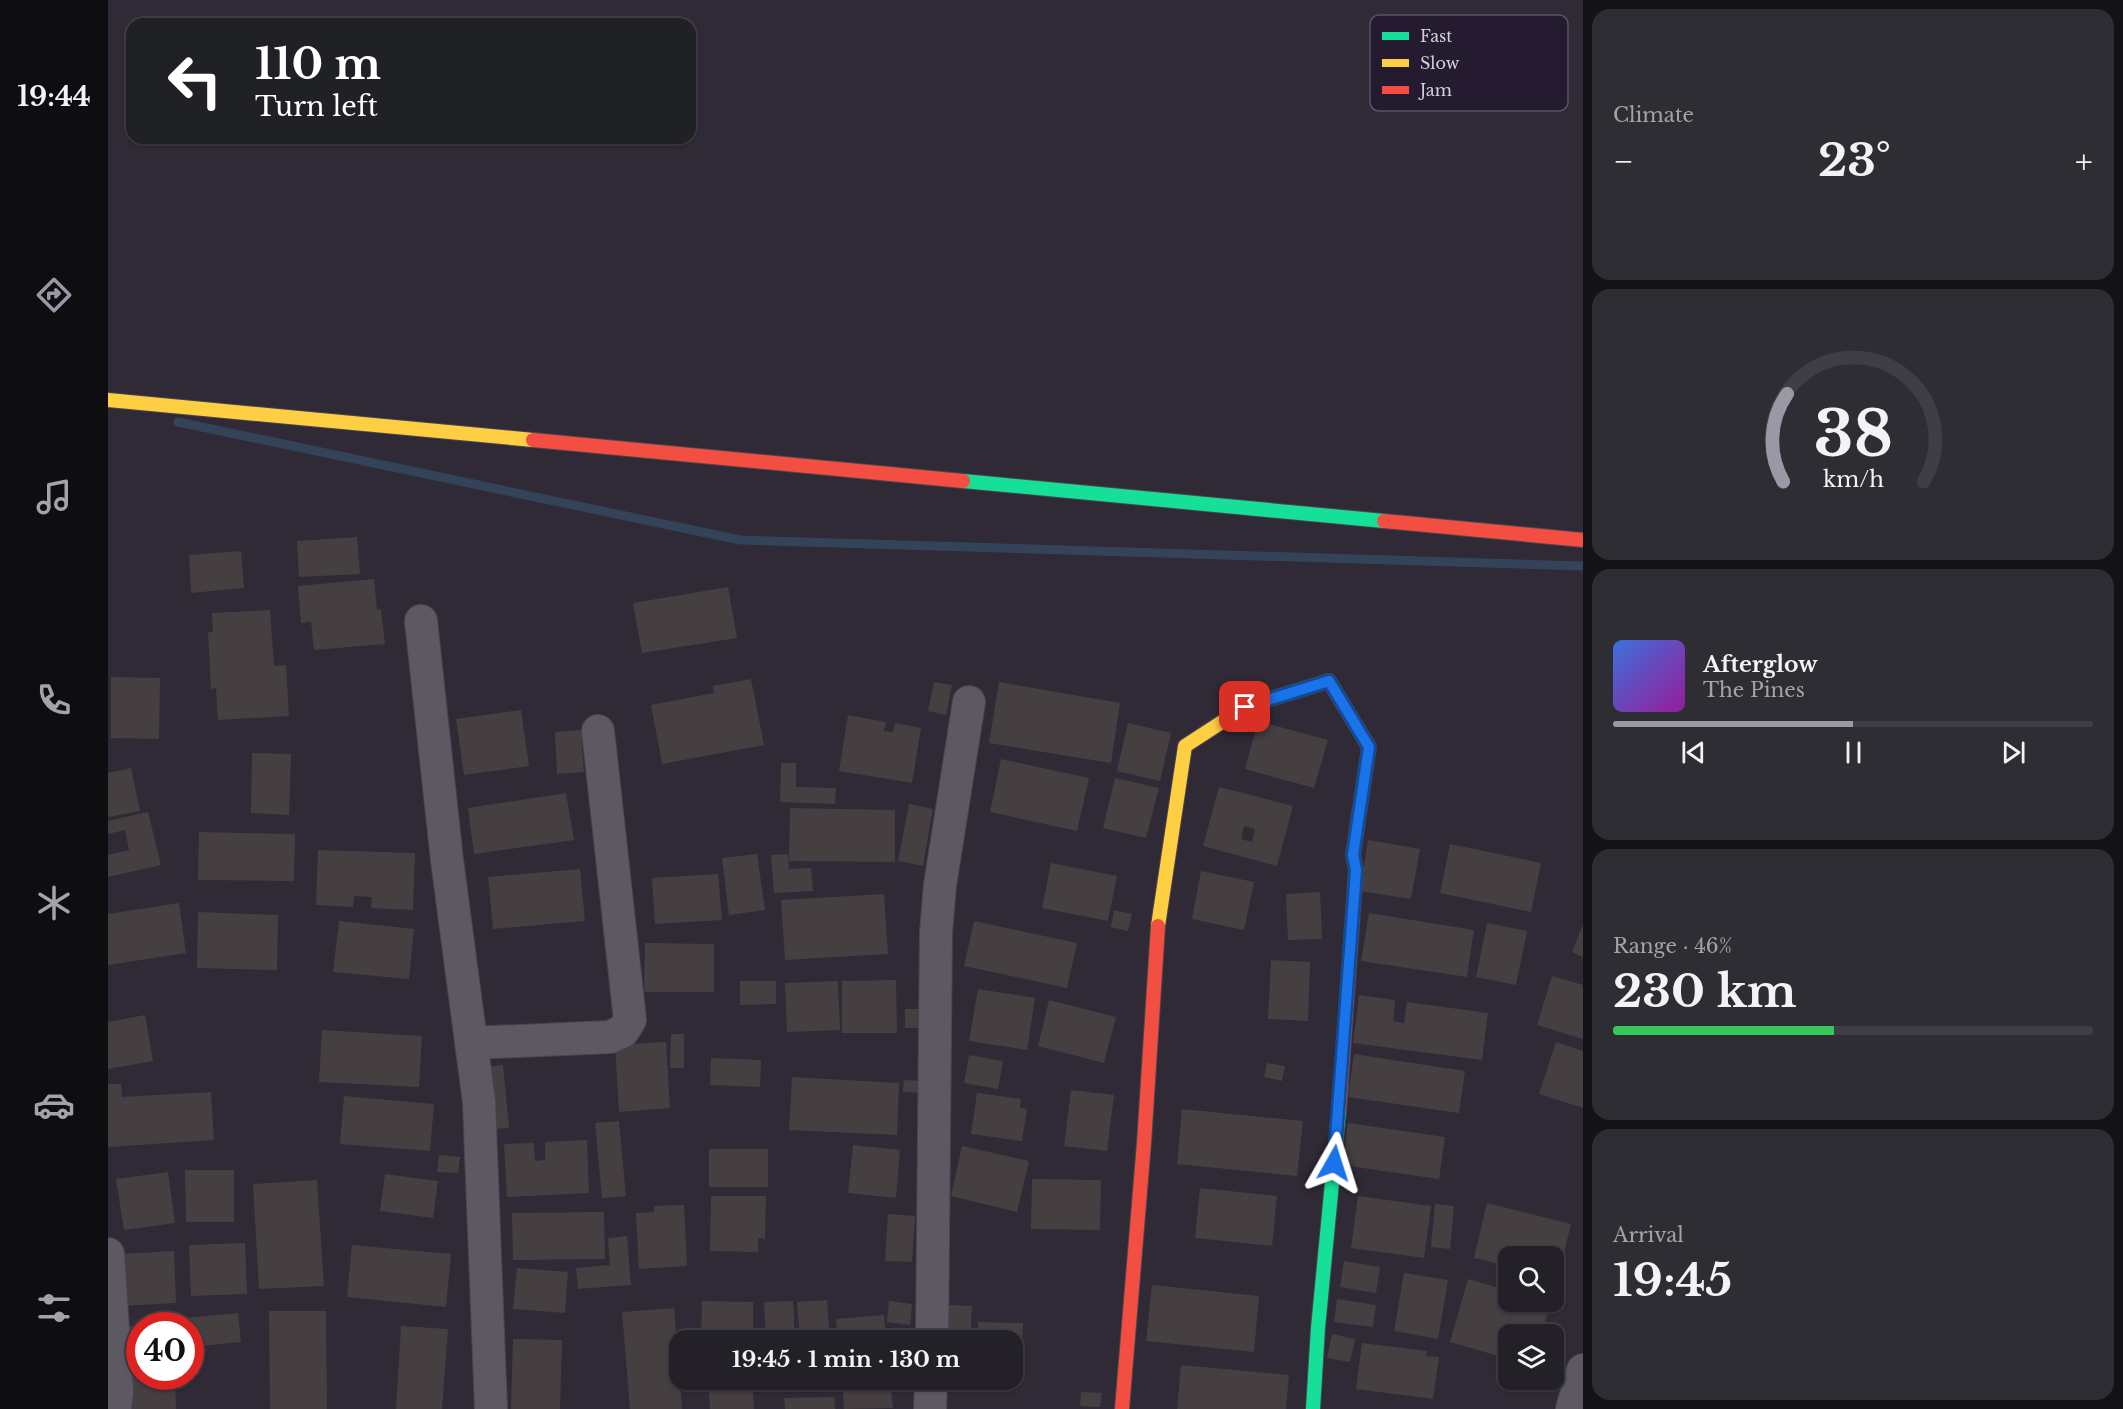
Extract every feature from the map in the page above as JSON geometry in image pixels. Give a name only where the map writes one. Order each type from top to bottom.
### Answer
[{"type":"street","points":[[108,400],[1583,540]]},
{"type":"street","points":[[421,621],[447,860],[479,1102],[491,1409]]},
{"type":"street","points":[[1122,1409],[1144,1143],[1156,938],[1185,746],[1245,707],[1329,681],[1369,747],[1353,855],[1356,870],[1339,1116],[1318,1328],[1313,1409]]},
{"type":"street","points":[[932,1330],[936,932],[940,885],[969,702]]},
{"type":"street","points":[[471,1043],[610,1037],[623,1031],[630,1020],[598,731]]},
{"type":"street","points":[[108,1254],[116,1380],[115,1409]]},
{"type":"street","points":[[1572,1409],[1583,1370]]},
{"type":"street","points":[[930,1409],[931,1390]]},
{"type":"building","points":[[357,537],[360,574],[299,577],[297,541]]},
{"type":"building","points":[[241,551],[244,588],[191,593],[189,555]]},
{"type":"building","points":[[374,579],[377,610],[381,609],[385,644],[314,650],[311,622],[301,623],[298,586]]},
{"type":"building","points":[[728,587],[737,638],[642,653],[633,603]]},
{"type":"building","points":[[270,610],[274,666],[286,665],[289,716],[218,720],[216,688],[211,689],[208,632],[213,632],[212,613]]},
{"type":"building","points":[[111,677],[160,678],[159,739],[111,738]]},
{"type":"building","points":[[751,679],[764,745],[662,764],[651,705],[714,693],[713,686]]},
{"type":"building","points":[[934,682],[952,685],[946,715],[928,711]]},
{"type":"building","points":[[999,682],[1120,703],[1111,763],[989,743]]},
{"type":"building","points":[[521,710],[529,766],[464,775],[456,719]]},
{"type":"building","points":[[848,715],[886,722],[884,731],[893,732],[895,723],[921,728],[912,783],[839,771]]},
{"type":"building","points":[[1258,721],[1328,740],[1314,788],[1245,769]]},
{"type":"building","points":[[1128,723],[1171,733],[1160,781],[1117,771]]},
{"type":"building","points":[[581,730],[584,772],[557,774],[555,732]]},
{"type":"building","points":[[252,753],[291,754],[289,815],[251,813]]},
{"type":"building","points":[[1001,759],[1089,778],[1077,831],[990,812]]},
{"type":"building","points":[[781,763],[796,763],[796,787],[836,788],[835,804],[780,802]]},
{"type":"building","points":[[131,768],[140,811],[108,817],[108,773]]},
{"type":"building","points":[[1115,778],[1159,788],[1146,838],[1103,828]]},
{"type":"building","points":[[1219,787],[1293,806],[1277,866],[1203,846]],"holes":[[[1244,826],[1255,829],[1252,842],[1241,839]]]},
{"type":"building","points":[[566,793],[574,840],[474,854],[468,808]]},
{"type":"building","points":[[909,804],[933,809],[923,866],[898,861]]},
{"type":"building","points":[[790,808],[895,810],[895,862],[789,861]]},
{"type":"building","points":[[148,812],[161,865],[108,877],[108,855],[129,850],[125,830],[108,834],[108,821]]},
{"type":"building","points":[[199,832],[295,834],[294,881],[198,880]]},
{"type":"building","points":[[1368,840],[1420,849],[1411,899],[1360,891]]},
{"type":"building","points":[[1450,844],[1541,863],[1531,912],[1440,893]]},
{"type":"building","points":[[318,850],[415,853],[413,910],[371,908],[372,897],[354,896],[353,907],[316,905]]},
{"type":"building","points":[[757,854],[765,910],[729,915],[722,858]]},
{"type":"building","points":[[788,854],[789,869],[811,868],[813,891],[774,893],[771,855]]},
{"type":"building","points":[[1051,863],[1117,876],[1108,921],[1042,908]]},
{"type":"building","points":[[580,869],[585,921],[493,929],[488,877]]},
{"type":"building","points":[[1201,871],[1254,882],[1244,930],[1192,919]]},
{"type":"building","points":[[718,874],[722,920],[655,924],[652,878]]},
{"type":"building","points":[[1320,892],[1322,939],[1288,940],[1286,894]]},
{"type":"building","points":[[884,894],[888,954],[785,960],[781,900]]},
{"type":"building","points":[[179,903],[186,953],[108,965],[108,914]]},
{"type":"building","points":[[1114,910],[1132,914],[1128,931],[1111,927]]},
{"type":"building","points":[[198,912],[278,915],[277,970],[197,968]]},
{"type":"building","points":[[1369,913],[1474,930],[1467,977],[1361,961]]},
{"type":"building","points":[[339,921],[414,929],[409,979],[333,972]]},
{"type":"building","points":[[974,921],[1077,943],[1067,988],[964,966]]},
{"type":"building","points":[[1487,923],[1527,931],[1516,985],[1476,977]]},
{"type":"building","points":[[1583,924],[1583,957],[1572,952]]},
{"type":"building","points":[[645,943],[714,944],[714,992],[644,992]]},
{"type":"building","points":[[1271,960],[1310,962],[1308,1021],[1268,1019]]},
{"type":"building","points":[[1552,976],[1583,985],[1583,1039],[1537,1025]]},
{"type":"building","points":[[896,980],[897,1033],[842,1033],[842,981]]},
{"type":"building","points":[[740,981],[776,981],[776,1004],[740,1005]]},
{"type":"building","points":[[838,981],[840,1030],[787,1032],[785,983]]},
{"type":"building","points":[[978,989],[1035,998],[1027,1050],[969,1041]]},
{"type":"building","points":[[1359,995],[1395,1000],[1393,1021],[1404,1023],[1407,1002],[1488,1013],[1482,1060],[1353,1043]]},
{"type":"building","points":[[1049,1000],[1116,1017],[1104,1063],[1038,1046]]},
{"type":"building","points":[[905,1009],[922,1009],[922,1028],[905,1028]]},
{"type":"building","points":[[145,1015],[153,1061],[108,1069],[108,1022]]},
{"type":"building","points":[[322,1030],[422,1036],[419,1087],[319,1082]]},
{"type":"building","points":[[671,1034],[684,1034],[684,1068],[670,1068]]},
{"type":"building","points":[[666,1042],[670,1108],[619,1112],[615,1045]]},
{"type":"building","points":[[1556,1042],[1583,1051],[1583,1108],[1539,1094]]},
{"type":"building","points":[[1354,1054],[1465,1071],[1459,1113],[1348,1097]]},
{"type":"building","points":[[969,1055],[1003,1061],[998,1089],[964,1083]]},
{"type":"building","points":[[711,1058],[761,1060],[760,1087],[710,1085]]},
{"type":"building","points":[[1267,1063],[1285,1066],[1282,1081],[1264,1077]]},
{"type":"building","points":[[503,1065],[509,1128],[492,1129],[486,1067]]},
{"type":"building","points":[[792,1077],[899,1083],[897,1135],[789,1130]]},
{"type":"building","points":[[904,1080],[922,1081],[921,1093],[903,1092]]},
{"type":"building","points":[[108,1084],[121,1084],[122,1097],[211,1092],[214,1140],[108,1147]]},
{"type":"building","points":[[1071,1090],[1114,1095],[1107,1151],[1064,1146]]},
{"type":"building","points":[[977,1093],[1021,1099],[1020,1108],[1027,1109],[1022,1141],[971,1134]]},
{"type":"building","points":[[344,1096],[434,1104],[430,1151],[340,1144]]},
{"type":"building","points":[[1182,1109],[1303,1121],[1297,1176],[1177,1164]]},
{"type":"building","points":[[619,1121],[626,1196],[602,1198],[595,1123]]},
{"type":"building","points":[[1348,1123],[1445,1137],[1439,1179],[1342,1165]]},
{"type":"building","points":[[587,1140],[589,1193],[507,1197],[504,1144],[534,1143],[535,1161],[545,1160],[545,1142]]},
{"type":"building","points":[[853,1145],[900,1150],[896,1198],[848,1193]]},
{"type":"building","points":[[962,1146],[1029,1161],[1017,1212],[951,1196]]},
{"type":"building","points":[[709,1149],[768,1149],[768,1187],[709,1187]]},
{"type":"building","points":[[439,1155],[460,1157],[458,1173],[437,1172]]},
{"type":"building","points":[[185,1170],[234,1170],[234,1222],[186,1222]]},
{"type":"building","points":[[168,1172],[175,1223],[124,1230],[116,1179]]},
{"type":"building","points":[[385,1174],[438,1181],[433,1218],[380,1211]]},
{"type":"building","points":[[1032,1179],[1101,1180],[1100,1230],[1031,1229]]},
{"type":"building","points":[[317,1180],[324,1286],[259,1289],[253,1184]]},
{"type":"building","points":[[1200,1188],[1277,1196],[1272,1246],[1195,1238]]},
{"type":"building","points":[[711,1196],[766,1196],[765,1239],[758,1238],[758,1252],[710,1251]]},
{"type":"building","points":[[1358,1196],[1431,1206],[1424,1258],[1351,1248]]},
{"type":"building","points":[[1487,1203],[1571,1224],[1564,1253],[1564,1246],[1498,1246],[1498,1263],[1474,1258]]},
{"type":"building","points":[[1435,1204],[1454,1206],[1450,1249],[1431,1247]]},
{"type":"building","points":[[684,1205],[687,1266],[639,1269],[636,1213],[654,1212],[654,1206]]},
{"type":"building","points":[[604,1212],[605,1259],[513,1260],[512,1213]]},
{"type":"building","points":[[888,1214],[915,1216],[912,1262],[885,1261]]},
{"type":"building","points":[[627,1236],[631,1285],[578,1289],[576,1268],[610,1265],[608,1238]]},
{"type":"building","points":[[245,1243],[247,1294],[191,1296],[189,1245]]},
{"type":"building","points":[[352,1245],[451,1254],[446,1307],[347,1297]]},
{"type":"building","points":[[174,1251],[176,1303],[120,1306],[118,1254]]},
{"type":"building","points":[[1344,1261],[1380,1267],[1376,1293],[1340,1287]]},
{"type":"building","points":[[517,1268],[568,1272],[565,1313],[513,1309]]},
{"type":"building","points":[[1404,1273],[1448,1280],[1438,1339],[1394,1331]]},
{"type":"building","points":[[1468,1279],[1498,1288],[1498,1312],[1548,1312],[1544,1324],[1498,1324],[1498,1356],[1450,1342]]},
{"type":"building","points":[[1152,1285],[1259,1296],[1254,1352],[1146,1341]]},
{"type":"building","points":[[1337,1299],[1376,1305],[1373,1327],[1334,1322]]},
{"type":"building","points":[[827,1300],[829,1330],[799,1330],[797,1302]]},
{"type":"building","points":[[702,1301],[753,1302],[753,1330],[701,1330]]},
{"type":"building","points":[[793,1301],[794,1330],[765,1330],[764,1302]]},
{"type":"building","points":[[889,1301],[912,1304],[910,1325],[887,1322]]},
{"type":"building","points":[[946,1305],[972,1306],[971,1330],[945,1330]]},
{"type":"building","points":[[674,1308],[676,1330],[669,1330],[669,1390],[680,1390],[682,1409],[630,1409],[622,1312]]},
{"type":"building","points":[[269,1311],[326,1311],[327,1409],[270,1409]]},
{"type":"building","points":[[238,1313],[241,1342],[204,1346],[204,1316]]},
{"type":"building","points":[[884,1315],[885,1330],[837,1330],[836,1319]]},
{"type":"building","points":[[978,1322],[1023,1323],[1023,1330],[978,1330]]},
{"type":"building","points":[[120,1326],[126,1326],[126,1390],[175,1390],[176,1409],[121,1409]]},
{"type":"building","points":[[401,1326],[448,1329],[442,1409],[396,1409]]},
{"type":"building","points":[[1332,1334],[1355,1339],[1350,1362],[1327,1358]]},
{"type":"building","points":[[513,1339],[562,1340],[560,1409],[511,1409]]},
{"type":"building","points":[[1362,1343],[1427,1351],[1426,1356],[1439,1357],[1433,1399],[1356,1389]]},
{"type":"building","points":[[1181,1365],[1289,1375],[1286,1409],[1177,1409]]},
{"type":"building","points":[[709,1390],[753,1390],[754,1409],[710,1409]]},
{"type":"building","points":[[843,1390],[891,1390],[893,1408],[844,1409]]},
{"type":"building","points":[[1081,1392],[1102,1393],[1100,1407],[1080,1406]]},
{"type":"building","points":[[834,1397],[835,1409],[785,1409],[784,1398]]},
{"type":"waterway","points":[[178,422],[740,540],[1583,566]]},
{"type":"traffic: fast","points":[[963,481],[1384,521]]},
{"type":"traffic: fast","points":[[1257,703],[1329,681],[1369,747],[1353,855],[1356,870],[1355,883]]},
{"type":"traffic: fast","points":[[1313,1409],[1318,1328],[1339,1110]]},
{"type":"traffic: slow","points":[[108,400],[533,440]]},
{"type":"traffic: slow","points":[[1158,926],[1185,746],[1245,707],[1257,703]]},
{"type":"traffic: jam","points":[[533,440],[963,481]]},
{"type":"traffic: jam","points":[[1384,521],[1583,540]]},
{"type":"traffic: jam","points":[[1339,1110],[1355,883]]},
{"type":"traffic: jam","points":[[1122,1409],[1144,1143],[1158,926]]},
{"type":"route","points":[[1245,707],[1329,681],[1369,747],[1353,855],[1356,870],[1334,1163]]}]
